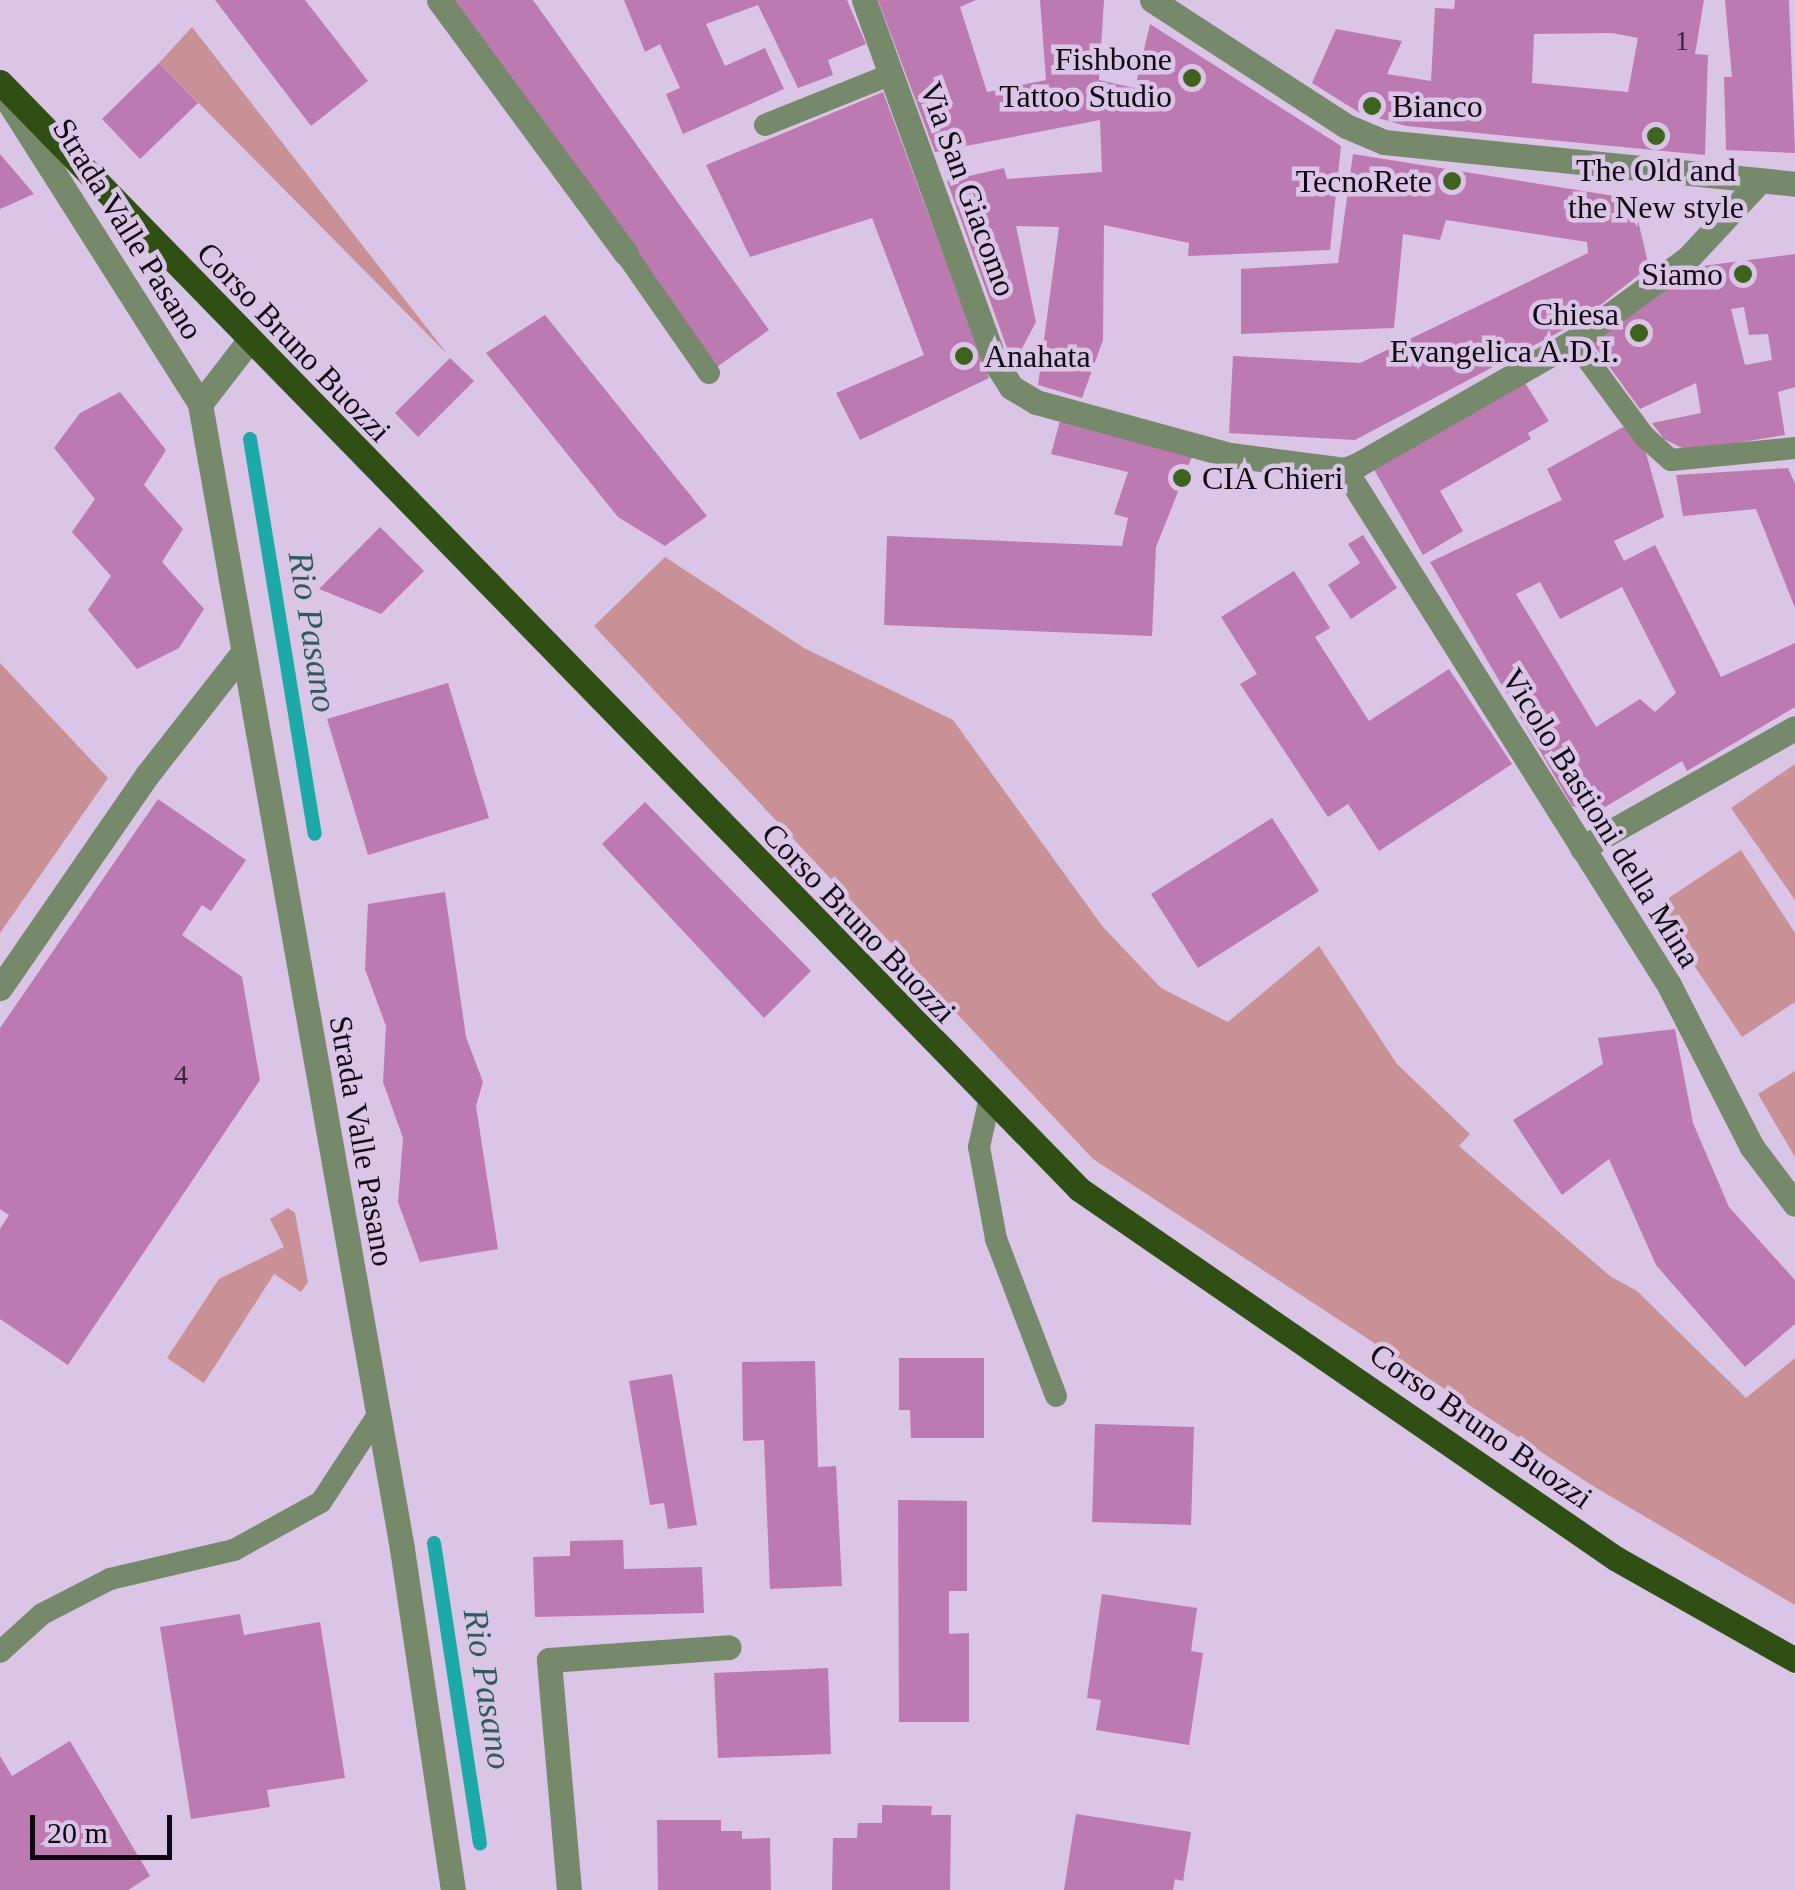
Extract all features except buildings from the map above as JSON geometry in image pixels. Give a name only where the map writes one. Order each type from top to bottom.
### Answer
[{"type":"main road","name":"Corso Bruno Buozzi","points":[[0,85],[1079,1190],[1615,1558],[1795,1660]]},
{"type":"street","points":[[439,0],[626,254]]},
{"type":"street","name":"Via San Giacomo","points":[[864,0],[995,362],[1011,387],[1036,402],[1230,454],[1345,470]]},
{"type":"street","points":[[1152,0],[1346,126],[1384,142],[1757,184],[1795,184]]},
{"type":"street","name":"Strada Valle Pasano","points":[[0,85],[200,404],[378,1415],[453,1890]]},
{"type":"street","points":[[1345,470],[1574,341],[1687,258],[1757,184]]},
{"type":"street","name":"Strada Valle Pasano","points":[[200,404],[248,342]]},
{"type":"street","name":"Vicolo Bastioni della Mina","points":[[1345,470],[1669,985],[1752,1148],[1795,1204]]},
{"type":"street","points":[[0,988],[148,776],[242,654]]},
{"type":"street","points":[[1582,848],[1795,728]]},
{"type":"street","points":[[569,1890],[549,1660],[730,1647]]},
{"type":"lane","points":[[765,126],[892,74]]},
{"type":"lane","points":[[626,254],[710,373]]},
{"type":"lane","points":[[1574,341],[1644,436],[1671,460],[1795,448]]},
{"type":"lane","points":[[989,1102],[978,1148],[996,1239],[1056,1396]]},
{"type":"lane","points":[[0,1652],[42,1614],[110,1578],[234,1550],[321,1502],[378,1415]]},
{"type":"shaded area","points":[[192,27],[448,355],[159,63]]},
{"type":"shaded area","points":[[665,557],[804,648],[953,720],[1103,927],[1161,988],[1228,1022],[1319,946],[1397,1064],[1470,1134],[1459,1146],[1610,1276],[1637,1291],[1746,1398],[1795,1358],[1795,1605],[1593,1486],[1093,1159],[594,626]]},
{"type":"shaded area","points":[[0,663],[108,778],[0,933]]},
{"type":"shaded area","points":[[1795,764],[1795,900],[1731,808]]},
{"type":"shaded area","points":[[1741,850],[1795,933],[1795,1002],[1742,1037],[1655,907]]},
{"type":"shaded area","points":[[1795,1071],[1795,1157],[1758,1094]]},
{"type":"shaded area","points":[[288,1208],[295,1213],[308,1282],[301,1292],[274,1274],[204,1383],[167,1358],[219,1279],[284,1247],[270,1219]]},
{"type":"waterway","name":"Rio Pasano","points":[[250,439],[315,834]]},
{"type":"waterway","name":"Rio Pasano","points":[[434,1543],[480,1844]]},
{"type":"place","name":"Fishbone Tattoo Studio","points":[[1192,78]]},
{"type":"place","name":"Bianco","points":[[1372,106]]},
{"type":"place","name":"The Old and the New style","points":[[1656,136]]},
{"type":"place","name":"TecnoRete","points":[[1452,181]]},
{"type":"place","name":"Siamo","points":[[1743,274]]},
{"type":"place","name":"Chiesa Evangelica A.D.I.","points":[[1639,333]]},
{"type":"place","name":"Anahata","points":[[964,356]]},
{"type":"place","name":"CIA Chieri","points":[[1182,478]]}]
